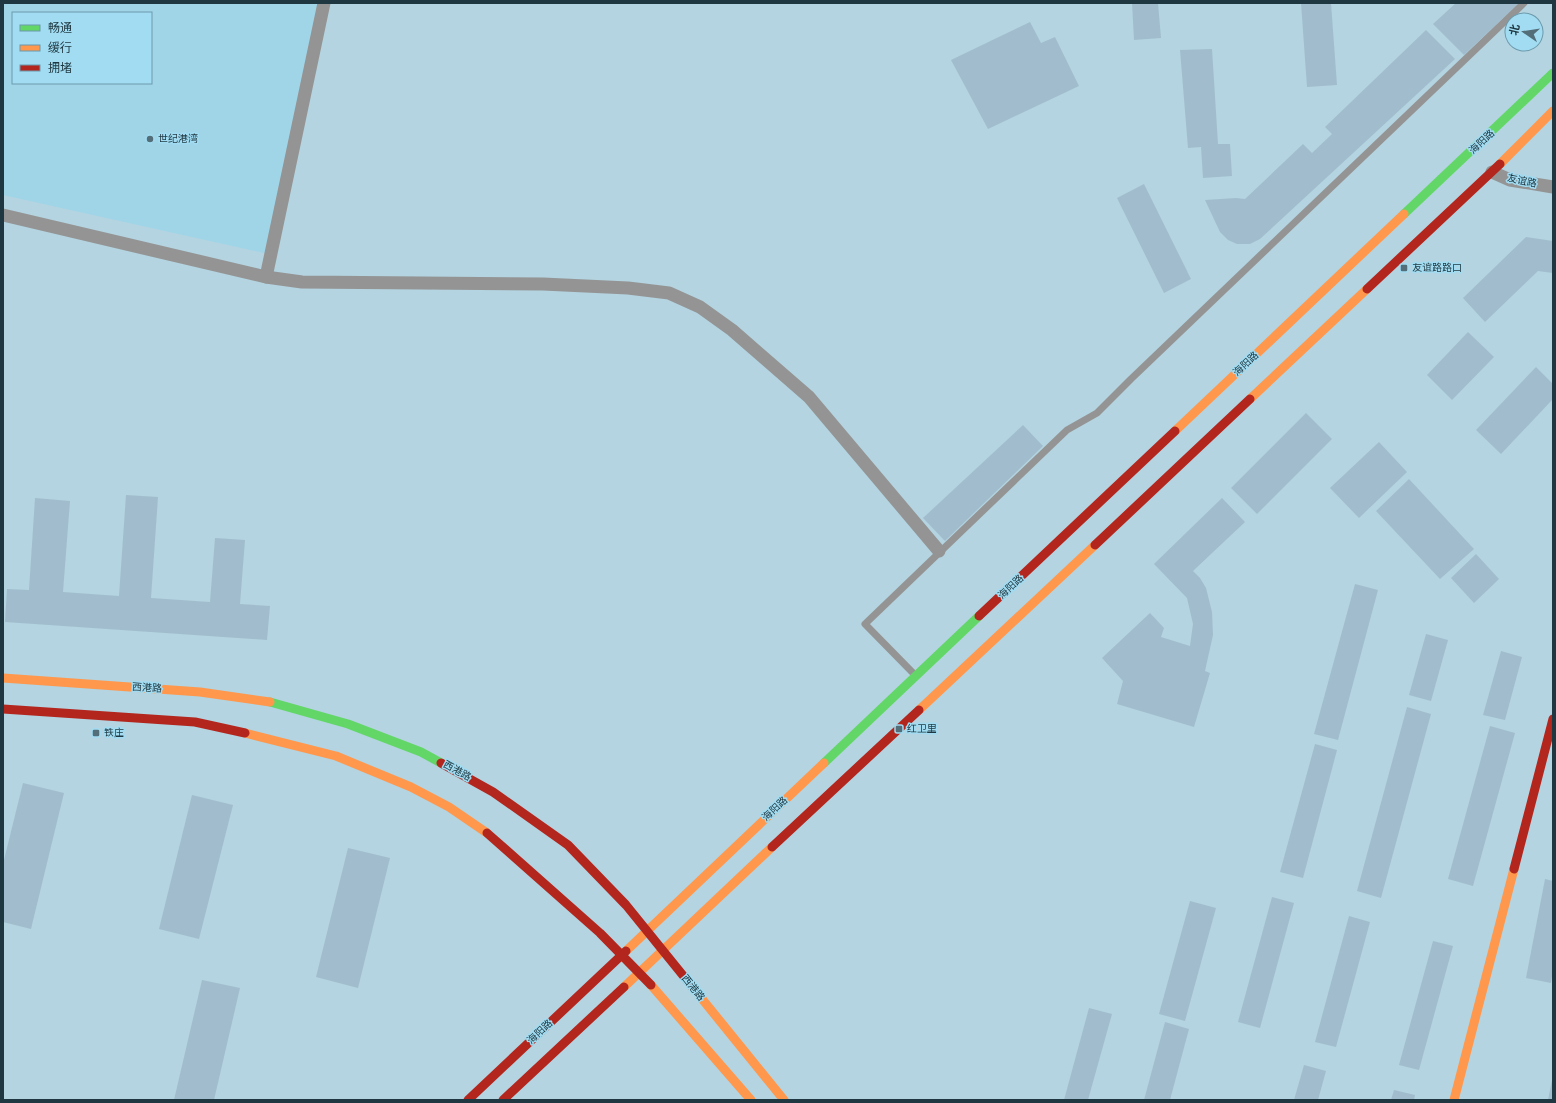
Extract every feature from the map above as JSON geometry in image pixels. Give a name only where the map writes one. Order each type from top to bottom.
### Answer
[{"type":"main road","name":"海阳路","points":[[468,1100],[1553,73]]},
{"type":"main road","points":[[503,1100],[1492,172],[1553,111]]},
{"type":"main road","name":"西港路","points":[[3,678],[200,692],[278,704],[348,724],[421,752],[493,792],[568,845],[626,905],[784,1100]]},
{"type":"main road","points":[[3,709],[195,722],[270,738],[336,756],[411,787],[449,807],[485,831],[600,933],[661,995],[751,1100]]},
{"type":"main road","points":[[1454,1100],[1553,719]]},
{"type":"street","points":[[266,277],[324,3]]},
{"type":"street","name":"友谊路","points":[[1492,172],[1510,180],[1553,186]]},
{"type":"street","points":[[3,215],[266,277],[302,282],[544,284],[628,288],[669,293],[700,307],[732,330],[809,397],[939,551]]},
{"type":"lane","points":[[916,676],[865,624],[939,551],[1067,430],[1097,413],[1524,3]]},
{"type":"shaded area","name":"世纪港湾","points":[[3,3],[325,3],[273,255],[3,195]]},
{"type":"building","points":[[1132,3],[1158,3],[1161,38],[1134,40]]},
{"type":"building","points":[[1301,3],[1331,3],[1337,85],[1307,87]]},
{"type":"building","points":[[1456,3],[1519,3],[1509,12],[1504,12],[1504,17],[1464,55],[1433,24]]},
{"type":"building","points":[[1030,22],[1041,43],[1055,37],[1079,86],[988,129],[951,60]]},
{"type":"building","points":[[1426,30],[1455,59],[1260,239],[1250,244],[1237,244],[1228,240],[1220,232],[1205,200],[1236,198],[1245,199],[1303,144],[1312,153],[1332,134],[1325,127]]},
{"type":"building","points":[[1212,49],[1218,144],[1230,144],[1232,176],[1203,178],[1201,147],[1188,148],[1180,50]]},
{"type":"building","points":[[1144,184],[1191,279],[1164,293],[1117,198]]},
{"type":"building","points":[[1526,237],[1553,241],[1553,273],[1538,271],[1485,322],[1463,298]]},
{"type":"building","points":[[1468,332],[1494,357],[1452,400],[1427,375]]},
{"type":"building","points":[[1536,367],[1553,384],[1553,399],[1501,454],[1476,430]]},
{"type":"building","points":[[1306,413],[1332,439],[1257,514],[1231,488]]},
{"type":"building","points":[[1023,425],[1043,446],[945,541],[923,518]]},
{"type":"building","points":[[1379,442],[1407,472],[1359,518],[1330,488]]},
{"type":"building","points":[[1409,479],[1474,549],[1440,579],[1376,511]]},
{"type":"building","points":[[126,495],[158,497],[151,598],[210,602],[215,538],[245,540],[240,604],[270,606],[267,640],[5,622],[7,589],[29,590],[35,498],[70,501],[63,592],[119,596]]},
{"type":"building","points":[[1222,498],[1245,522],[1193,571],[1200,578],[1206,588],[1212,612],[1213,635],[1205,671],[1210,673],[1194,727],[1117,704],[1123,681],[1102,658],[1150,613],[1164,628],[1161,637],[1190,646],[1193,624],[1187,598],[1154,564]]},
{"type":"building","points":[[1476,554],[1499,579],[1474,603],[1451,578]]},
{"type":"building","points":[[1355,584],[1378,590],[1338,740],[1314,734]]},
{"type":"building","points":[[1426,634],[1448,640],[1431,701],[1409,695]]},
{"type":"building","points":[[1501,651],[1522,657],[1505,720],[1483,715]]},
{"type":"building","points":[[1407,707],[1431,714],[1381,898],[1357,891]]},
{"type":"building","points":[[1490,726],[1515,733],[1473,886],[1448,879]]},
{"type":"building","points":[[1315,744],[1337,750],[1303,878],[1280,872]]},
{"type":"building","points":[[23,783],[64,793],[31,929],[3,922],[3,864]]},
{"type":"building","points":[[192,795],[233,805],[199,939],[159,929]]},
{"type":"building","points":[[348,848],[390,858],[358,988],[316,977]]},
{"type":"building","points":[[1545,879],[1553,881],[1553,970],[1551,983],[1526,978]]},
{"type":"building","points":[[1272,897],[1294,903],[1260,1028],[1238,1022]]},
{"type":"building","points":[[1190,901],[1216,908],[1185,1021],[1159,1014]]},
{"type":"building","points":[[1349,916],[1370,922],[1336,1047],[1315,1042]]},
{"type":"building","points":[[1433,941],[1453,946],[1419,1070],[1399,1065]]},
{"type":"building","points":[[202,980],[240,988],[214,1100],[174,1100]]},
{"type":"building","points":[[1089,1008],[1112,1014],[1088,1100],[1064,1100]]},
{"type":"building","points":[[1165,1022],[1189,1029],[1170,1100],[1144,1100]]},
{"type":"building","points":[[1304,1065],[1326,1071],[1318,1100],[1294,1100]]},
{"type":"building","points":[[1552,1080],[1553,1100],[1548,1100]]},
{"type":"building","points":[[1394,1090],[1415,1095],[1414,1100],[1391,1100]]},
{"type":"traffic: fast","points":[[1404,214],[1553,73]]},
{"type":"traffic: fast","points":[[824,763],[979,616]]},
{"type":"traffic: fast","points":[[270,702],[348,724],[421,752],[441,763]]},
{"type":"traffic: slow","points":[[1500,164],[1553,111]]},
{"type":"traffic: slow","points":[[1175,431],[1404,214]]},
{"type":"traffic: slow","points":[[1250,399],[1367,289]]},
{"type":"traffic: slow","points":[[919,710],[1095,545]]},
{"type":"traffic: slow","points":[[3,678],[200,692],[270,702]]},
{"type":"traffic: slow","points":[[245,733],[336,756],[411,787],[449,807],[487,833]]},
{"type":"traffic: slow","points":[[626,951],[824,763]]},
{"type":"traffic: slow","points":[[624,987],[772,847]]},
{"type":"traffic: slow","points":[[1454,1100],[1514,869]]},
{"type":"traffic: slow","points":[[651,985],[751,1100]]},
{"type":"traffic: slow","points":[[694,989],[784,1100]]},
{"type":"traffic: jam","points":[[1367,289],[1500,164]]},
{"type":"traffic: jam","points":[[1095,545],[1250,399]]},
{"type":"traffic: jam","points":[[979,616],[1175,431]]},
{"type":"traffic: jam","points":[[3,709],[195,722],[245,733]]},
{"type":"traffic: jam","points":[[772,847],[919,710]]},
{"type":"traffic: jam","points":[[1514,869],[1553,719]]},
{"type":"traffic: jam","points":[[441,763],[493,792],[568,845],[626,905],[694,989]]},
{"type":"traffic: jam","points":[[487,833],[600,933],[651,985]]},
{"type":"traffic: jam","points":[[468,1100],[626,951]]},
{"type":"traffic: jam","points":[[503,1100],[624,987]]},
{"type":"place","name":"世纪港湾","points":[[150,139]]},
{"type":"place","name":"友谊路路口","points":[[1404,268]]},
{"type":"place","name":"红卫里","points":[[899,729]]},
{"type":"place","name":"铁庄","points":[[96,733]]}]
